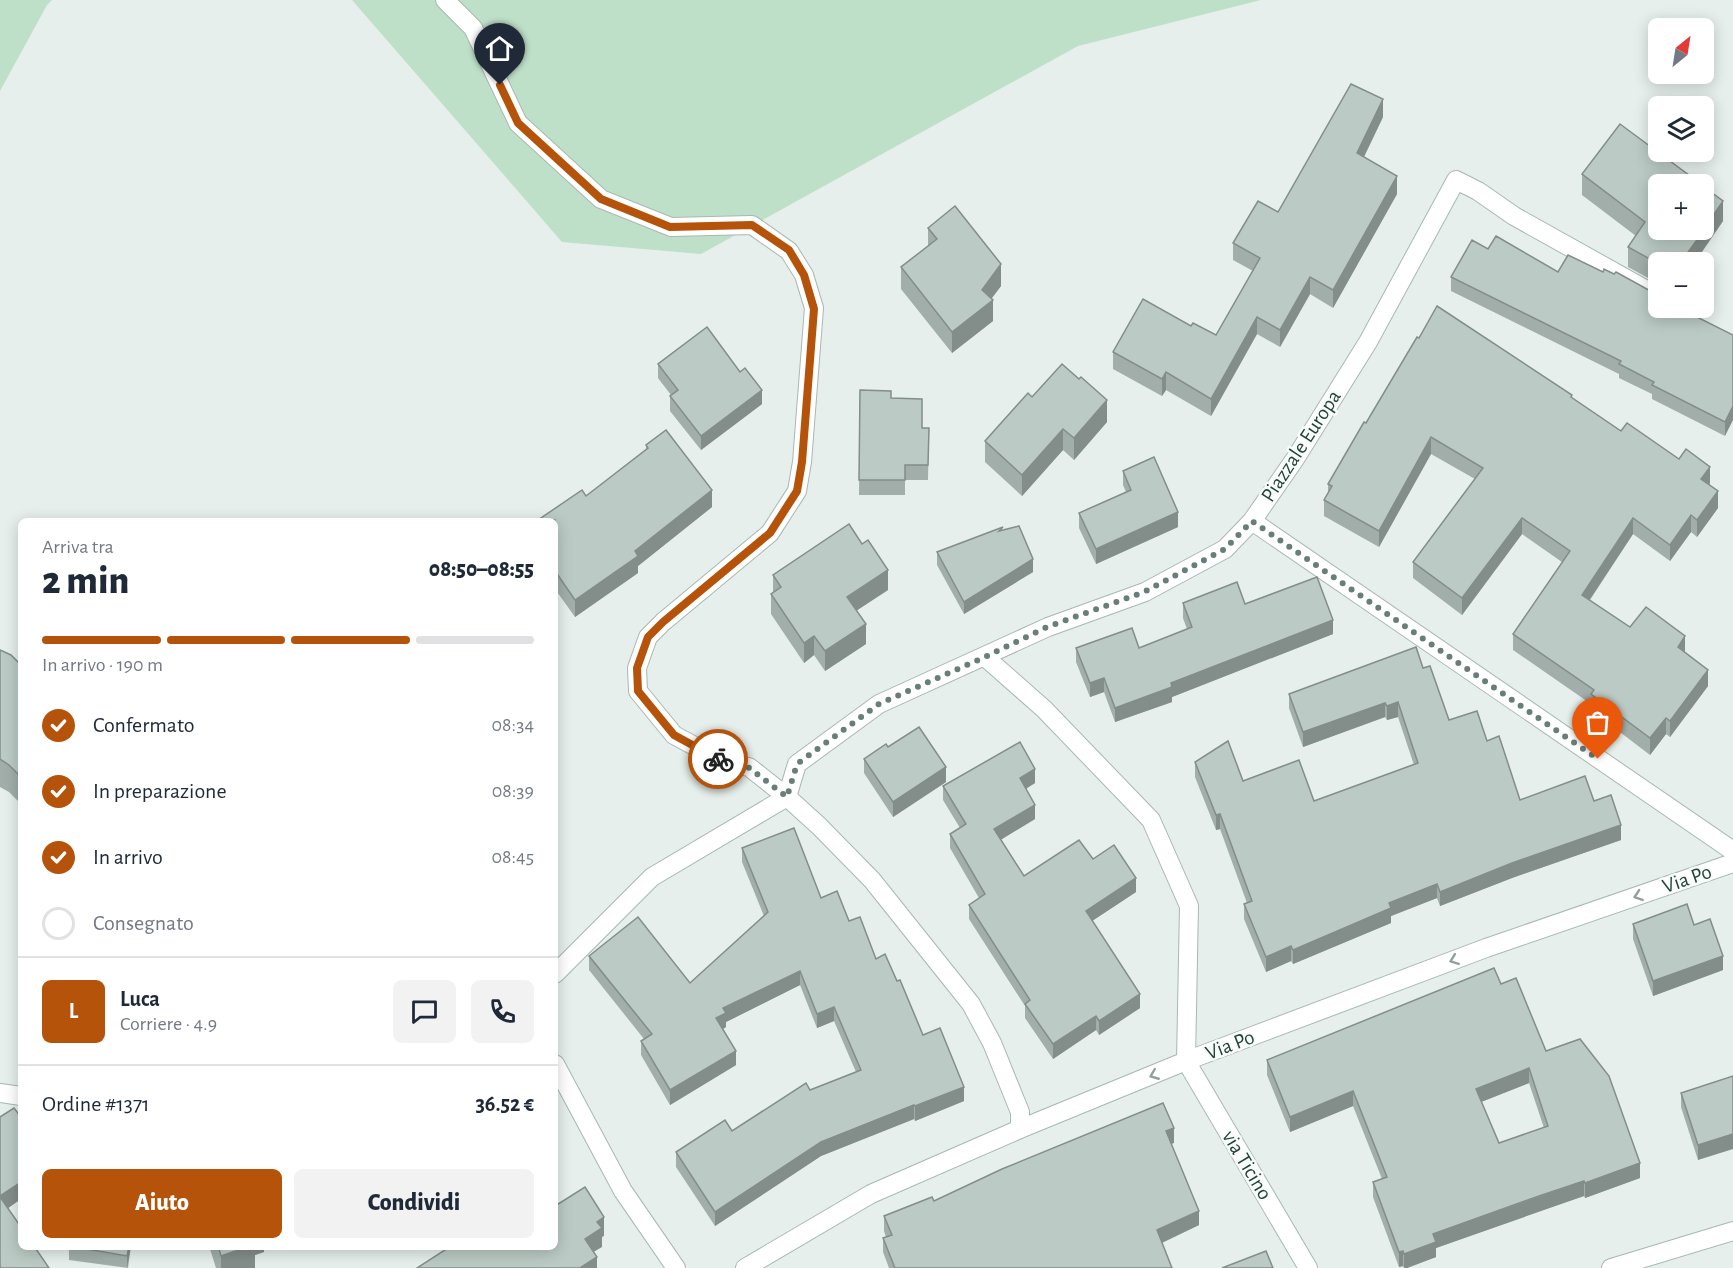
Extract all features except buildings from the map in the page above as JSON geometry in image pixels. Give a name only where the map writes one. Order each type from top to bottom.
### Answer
[{"type":"street","points":[[445,0],[473,28],[518,123],[601,199],[670,227],[752,225],[789,250],[804,275],[814,309],[802,462],[797,491],[770,533],[648,637],[637,668],[638,691],[674,735],[726,763],[748,767],[787,797],[819,826],[872,880],[971,1004],[992,1043],[1020,1112],[1020,1129]]},
{"type":"street","name":"Piazzale Europa","points":[[787,797],[797,764],[879,704],[1047,627],[1144,592],[1225,549],[1252,521],[1296,459],[1368,342],[1456,180],[1478,191],[1514,216],[1648,291]]},
{"type":"street","points":[[1252,521],[1733,851]]},
{"type":"street","points":[[985,657],[1044,709],[1151,820],[1188,906],[1186,1061]]},
{"type":"street","points":[[558,971],[652,877],[787,797]]},
{"type":"street","name":"Via Po","points":[[745,1268],[871,1194],[1020,1129],[1186,1061],[1486,948],[1733,863]]},
{"type":"street","name":"via Ticino","points":[[1186,1061],[1308,1268]]},
{"type":"street","points":[[558,1070],[623,1191],[676,1268]]},
{"type":"street","points":[[0,1093],[18,1096]]},
{"type":"street","points":[[1611,1268],[1733,1231]]},
{"type":"green space","points":[[0,0],[52,0],[47,5],[0,91]]},
{"type":"green space","points":[[352,0],[1261,0],[1078,46],[701,254],[562,242]]},
{"type":"way so far","points":[[718,759],[726,763],[748,767],[787,797],[797,764],[879,704],[1047,627],[1144,592],[1225,549],[1252,521],[1598,759]]},
{"type":"route","points":[[500,85],[518,123],[601,199],[670,227],[752,225],[789,250],[804,275],[814,309],[802,462],[797,491],[770,533],[648,637],[637,668],[638,691],[674,735],[718,759]]}]
